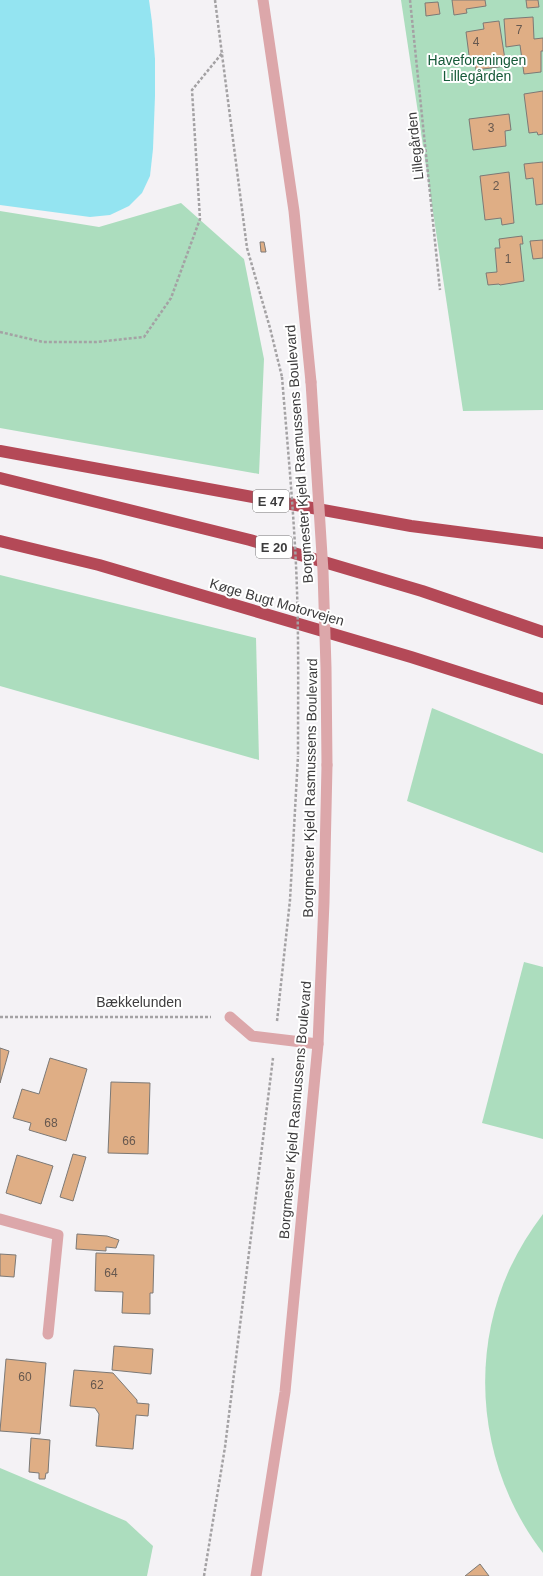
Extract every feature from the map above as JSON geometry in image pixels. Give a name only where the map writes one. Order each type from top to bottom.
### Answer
[{"type":"highway","name":"E 47","points":[[0,451],[412,526],[543,543]]},
{"type":"highway","name":"E 20","points":[[0,478],[250,540],[422,591],[543,632]]},
{"type":"highway","name":"Køge Bugt Motorvejen","points":[[0,541],[107,567],[411,657],[543,699]]},
{"type":"street","name":"Borgmester Kjeld Rasmussens Boulevard","points":[[256,1576],[285,1392],[318,1044],[324,902],[327,765],[323,571],[311,382],[294,211],[263,0]]},
{"type":"street","points":[[230,1017],[252,1036],[275,1040],[318,1044]]},
{"type":"street","points":[[0,1219],[58,1235],[48,1334]]},
{"type":"path","points":[[204,1576],[225,1447],[278,1018],[290,900],[298,756],[296,565],[282,377],[270,328],[247,248],[223,52],[215,0]]},
{"type":"path","name":"Lillegården","points":[[410,0],[440,290]]},
{"type":"path","points":[[0,332],[43,342],[96,342],[144,337],[171,298],[200,219],[192,90],[223,52]]},
{"type":"path","name":"Bækkelunden","points":[[0,1017],[230,1017]]},
{"type":"path","points":[[272,1017],[278,1018]]},
{"type":"green space","name":"Haveforeningen Lillegården","points":[[401,0],[543,0],[543,410],[463,411]]},
{"type":"green space","points":[[181,203],[244,259],[264,359],[259,474],[0,428],[0,211],[99,227]]},
{"type":"green space","points":[[0,575],[256,638],[259,760],[0,686]]},
{"type":"green space","points":[[432,708],[543,754],[543,853],[407,801]]},
{"type":"green space","points":[[524,962],[543,967],[543,1139],[482,1123]]},
{"type":"green space","points":[[543,1214],[543,1553],[522,1522],[506,1488],[494,1452],[487,1415],[485,1378],[488,1341],[497,1304],[513,1261]]},
{"type":"green space","points":[[0,1468],[126,1521],[153,1546],[147,1576],[0,1576]]},
{"type":"water","points":[[0,0],[149,0],[155,59],[153,149],[150,176],[142,193],[129,206],[110,215],[90,217],[0,205]]},
{"type":"building","points":[[452,0],[485,0],[486,6],[466,9],[467,13],[454,15]]},
{"type":"building","points":[[526,0],[538,0],[539,7],[527,8]]},
{"type":"building","points":[[438,2],[440,14],[426,16],[425,3]]},
{"type":"building","points":[[533,17],[534,39],[543,38],[543,51],[541,51],[541,72],[524,74],[520,45],[506,47],[504,19]]},
{"type":"building","points":[[499,21],[506,66],[476,70],[475,62],[470,63],[466,32],[484,29],[483,23]]},
{"type":"building","points":[[543,91],[543,134],[538,135],[537,132],[529,133],[524,94]]},
{"type":"building","points":[[509,114],[511,130],[505,131],[506,146],[473,150],[469,119]]},
{"type":"building","points":[[543,162],[543,204],[536,205],[533,178],[526,179],[524,164]]},
{"type":"building","points":[[509,172],[514,223],[502,225],[501,218],[485,220],[480,176]]},
{"type":"building","points":[[522,236],[523,244],[520,244],[524,281],[500,285],[488,285],[486,273],[497,272],[495,248],[500,248],[499,239]]},
{"type":"building","points":[[543,240],[543,258],[533,259],[530,241]]},
{"type":"building","points":[[260,242],[264,242],[266,252],[261,252]]},
{"type":"building","points":[[0,1048],[9,1051],[0,1083]]},
{"type":"building","points":[[50,1058],[87,1069],[66,1141],[29,1130],[31,1123],[13,1118],[22,1089],[39,1094]]},
{"type":"building","points":[[111,1082],[150,1083],[148,1154],[108,1153]]},
{"type":"building","points":[[73,1154],[86,1157],[73,1201],[60,1197]]},
{"type":"building","points":[[17,1155],[53,1166],[41,1204],[6,1193]]},
{"type":"building","points":[[77,1234],[107,1236],[119,1240],[116,1248],[106,1247],[106,1251],[76,1249]]},
{"type":"building","points":[[96,1253],[154,1255],[153,1293],[150,1293],[150,1314],[122,1313],[123,1292],[95,1291]]},
{"type":"building","points":[[0,1254],[16,1255],[14,1277],[0,1276]]},
{"type":"building","points":[[114,1346],[153,1349],[151,1374],[112,1370]]},
{"type":"building","points":[[6,1359],[46,1363],[40,1434],[0,1431]]},
{"type":"building","points":[[74,1370],[113,1373],[137,1400],[137,1403],[149,1404],[148,1416],[136,1415],[133,1449],[96,1446],[99,1414],[95,1408],[70,1406]]},
{"type":"building","points":[[31,1438],[50,1440],[48,1473],[46,1473],[45,1479],[39,1479],[39,1473],[29,1472]]},
{"type":"building","points":[[480,1564],[489,1576],[465,1576]]}]
